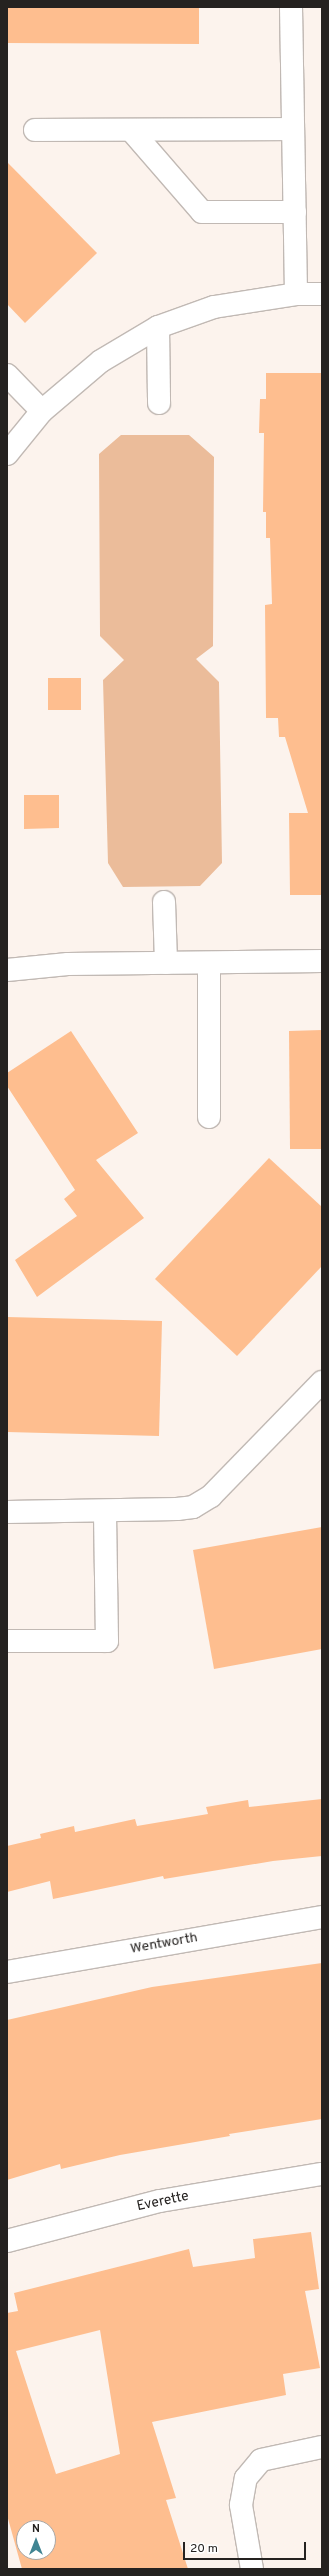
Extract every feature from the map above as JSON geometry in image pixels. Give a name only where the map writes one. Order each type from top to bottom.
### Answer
[{"type":"street","points":[[291,7],[296,294]]},
{"type":"street","points":[[35,130],[293,129]]},
{"type":"street","points":[[131,130],[202,212],[295,212]]},
{"type":"street","points":[[7,454],[42,411],[101,361],[158,327],[214,307],[296,294],[322,294]]},
{"type":"street","points":[[158,327],[159,403]]},
{"type":"street","points":[[7,375],[42,411]]},
{"type":"street","points":[[164,902],[166,962]]},
{"type":"street","points":[[7,970],[68,964],[322,961]]},
{"type":"street","points":[[209,962],[209,1117]]},
{"type":"street","points":[[7,1512],[177,1509],[203,1502],[322,1382]]},
{"type":"street","points":[[7,1641],[107,1641],[105,1511]]},
{"type":"street","name":"Wentworth","points":[[7,1972],[322,1917]]},
{"type":"street","name":"Everette","points":[[7,2241],[160,2201],[322,2174]]},
{"type":"street","points":[[252,2569],[241,2505],[246,2478],[260,2460],[322,2447]]},
{"type":"shaded area","points":[[121,435],[189,435],[214,457],[213,646],[196,659],[219,682],[222,863],[200,886],[123,887],[108,863],[103,680],[124,660],[100,636],[99,454]]},
{"type":"building","points":[[7,7],[199,7],[199,44],[7,43]]},
{"type":"building","points":[[7,162],[97,253],[25,323],[7,304]]},
{"type":"building","points":[[266,373],[322,373],[322,895],[290,895],[289,813],[308,813],[285,737],[279,737],[278,718],[266,718],[265,605],[272,604],[270,538],[266,538],[266,512],[263,512],[264,433],[259,433],[260,399],[266,399]]},
{"type":"building","points":[[48,678],[81,678],[81,710],[48,710]]},
{"type":"building","points":[[24,795],[59,795],[59,828],[24,829]]},
{"type":"building","points":[[322,1030],[322,1149],[290,1149],[289,1031]]},
{"type":"building","points":[[71,1031],[138,1133],[96,1160],[144,1218],[37,1297],[15,1260],[77,1216],[64,1199],[75,1190],[7,1086],[7,1073]]},
{"type":"building","points":[[269,1158],[322,1207],[322,1266],[237,1356],[155,1279]]},
{"type":"building","points":[[7,1317],[162,1321],[159,1436],[7,1432]]},
{"type":"building","points":[[322,1527],[322,1649],[214,1669],[193,1550]]},
{"type":"building","points":[[322,1799],[322,1856],[273,1861],[164,1879],[163,1876],[53,1899],[50,1881],[7,1892],[7,1846],[41,1838],[40,1834],[74,1826],[75,1832],[135,1819],[137,1826],[208,1814],[206,1807],[248,1800],[249,1807]]},
{"type":"building","points":[[322,1963],[322,2119],[229,2134],[230,2136],[120,2155],[61,2169],[60,2164],[7,2180],[7,2020],[152,1987]]},
{"type":"building","points":[[311,2232],[319,2289],[305,2291],[320,2368],[283,2374],[286,2395],[152,2422],[176,2498],[166,2500],[188,2569],[22,2569],[20,2560],[56,2560],[56,2520],[16,2520],[16,2547],[7,2515],[7,2313],[18,2311],[14,2293],[189,2249],[193,2267],[255,2258],[253,2239]],"holes":[[[100,2330],[120,2454],[56,2474],[16,2351]]]}]
